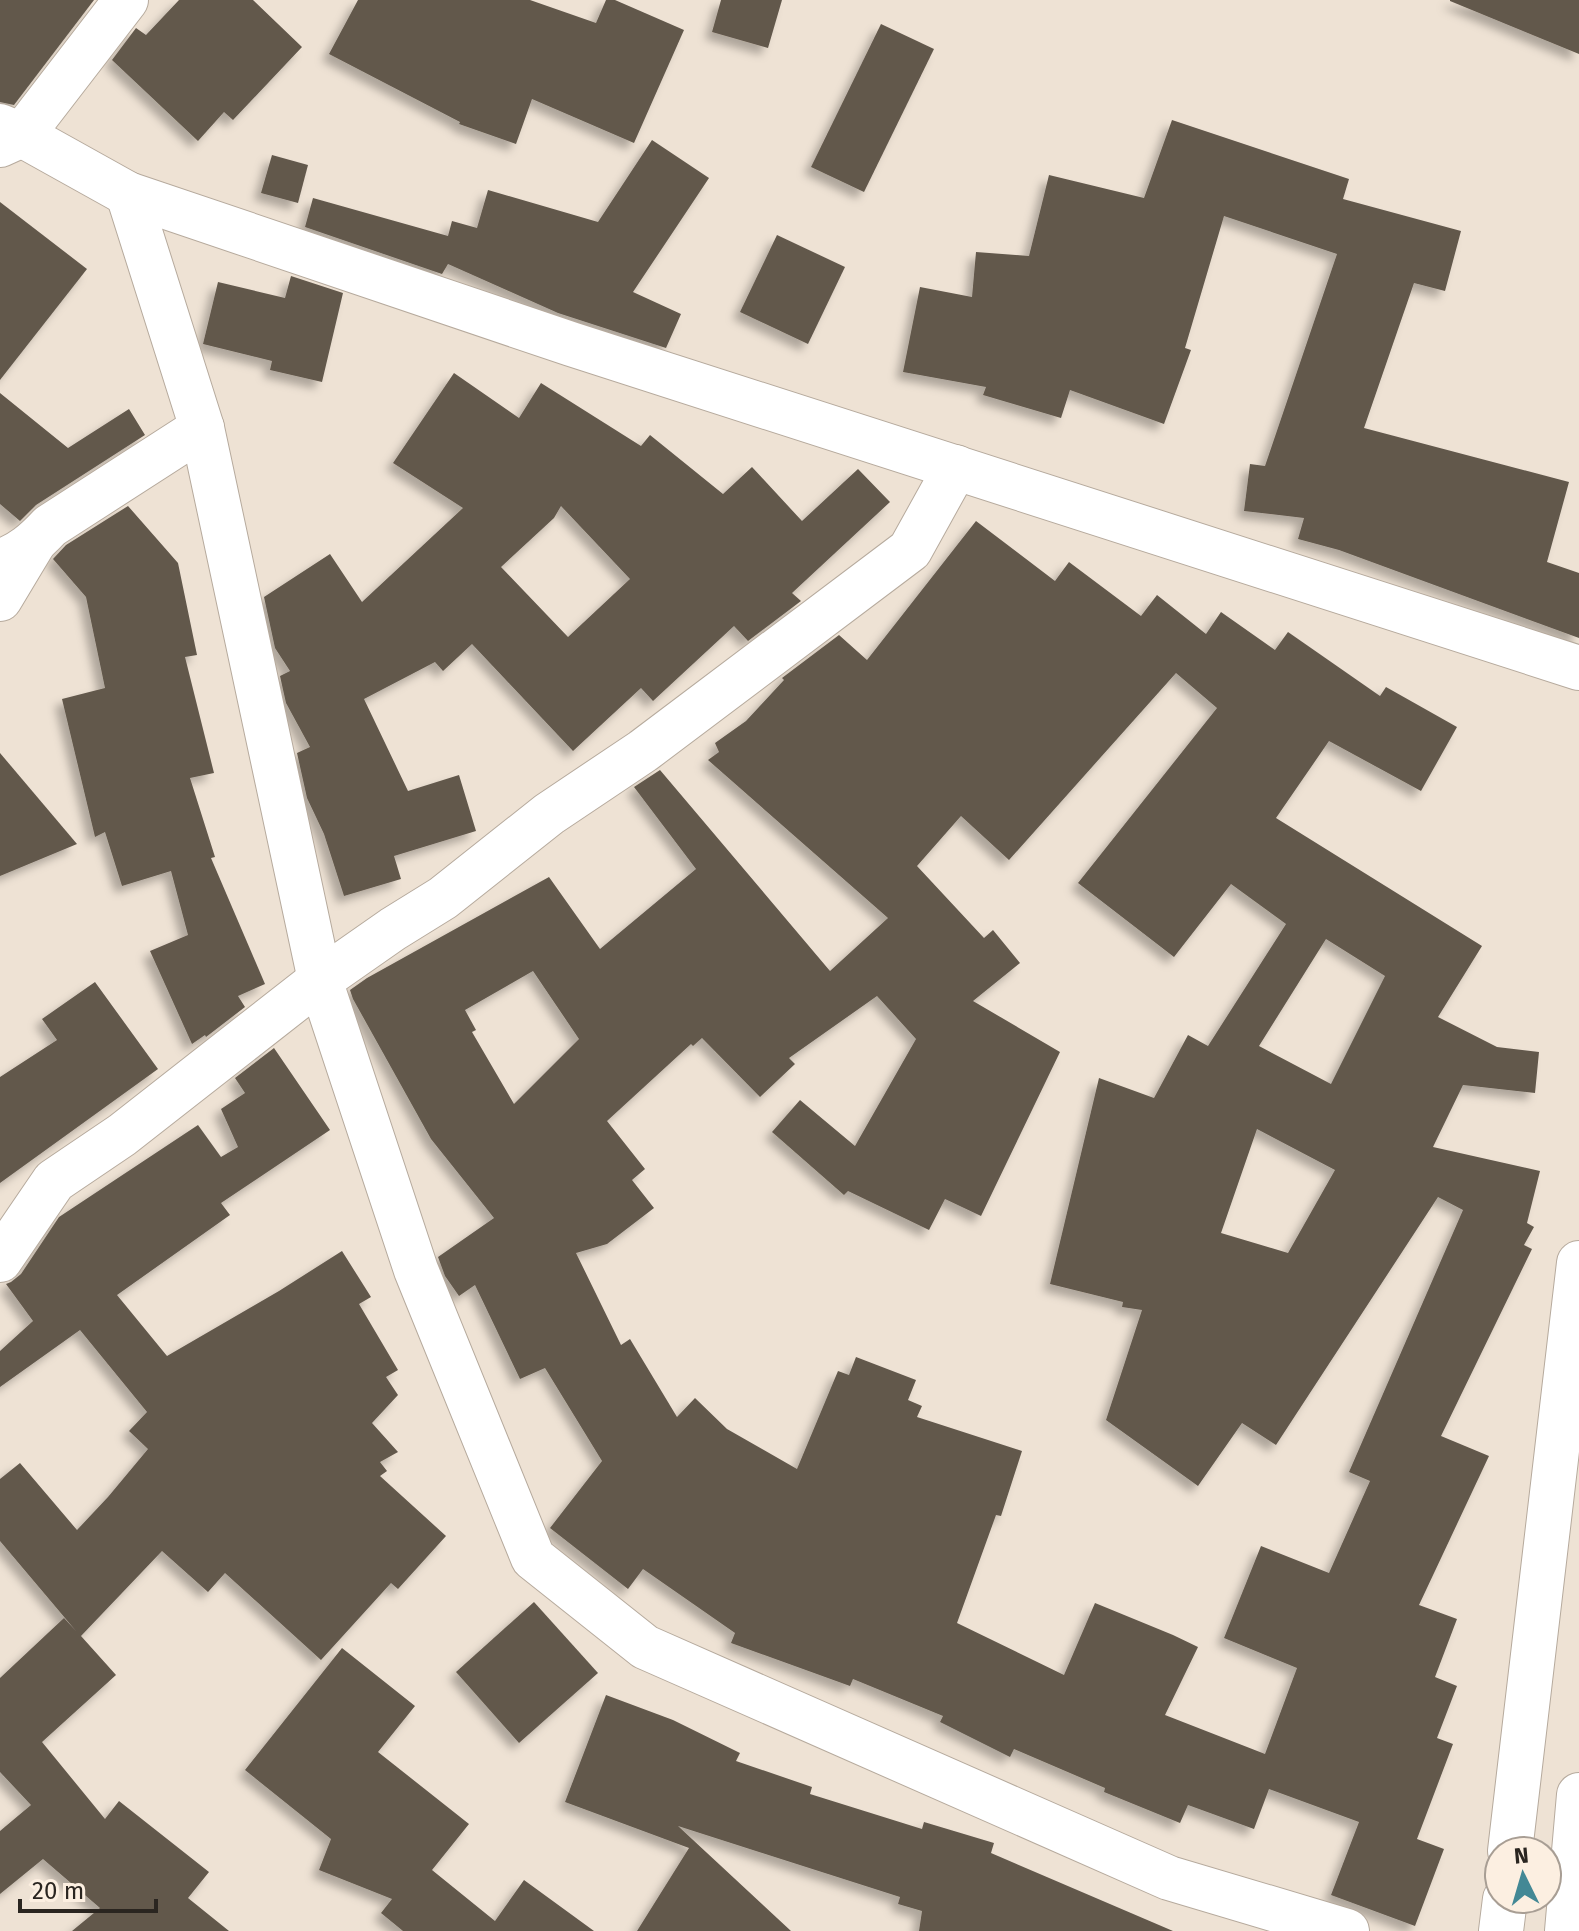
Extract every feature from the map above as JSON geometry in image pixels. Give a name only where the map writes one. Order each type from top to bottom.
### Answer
[{"type":"street","points":[[126,0],[7,135],[128,194],[571,344],[1579,668]]},
{"type":"street","points":[[128,194],[202,428],[320,980],[416,1270],[533,1558],[645,1647],[1169,1878],[1347,1931]]},
{"type":"street","points":[[0,599],[16,552],[50,526],[202,428]]},
{"type":"street","points":[[0,1260],[54,1181],[122,1135],[320,980],[443,898],[549,814],[643,751],[910,550],[956,467]]},
{"type":"street","points":[[1512,1835],[1579,1263]]},
{"type":"street","points":[[1567,1931],[1579,1795]]},
{"type":"building","points":[[0,0],[94,0],[14,105],[0,102]]},
{"type":"building","points":[[179,0],[253,0],[302,47],[233,120],[224,112],[198,141],[112,60],[136,28],[146,35]]},
{"type":"building","points":[[358,0],[530,0],[596,23],[606,0],[615,0],[684,30],[634,143],[532,99],[516,144],[459,124],[329,54]]},
{"type":"building","points":[[721,0],[782,0],[768,48],[712,32]]},
{"type":"building","points":[[1579,0],[1579,54],[1450,1]]},
{"type":"building","points":[[881,24],[934,49],[864,192],[811,167]]},
{"type":"building","points":[[1172,120],[1349,179],[1343,199],[1461,231],[1445,291],[1414,283],[1364,428],[1569,482],[1547,562],[1579,573],[1579,638],[1339,550],[1298,539],[1304,518],[1244,511],[1250,464],[1265,466],[1337,254],[1224,216],[1185,348],[1191,350],[1164,424],[1070,390],[1061,418],[983,395],[986,387],[903,372],[920,287],[972,297],[976,252],[1029,256],[1049,175],[1144,198]]},
{"type":"building","points":[[652,140],[709,178],[633,292],[681,314],[666,348],[558,313],[448,264],[442,274],[305,227],[313,198],[448,236],[452,221],[477,228],[488,190],[598,222]]},
{"type":"building","points":[[272,155],[308,165],[298,203],[261,193]]},
{"type":"building","points":[[0,202],[87,269],[0,380]]},
{"type":"building","points":[[777,235],[845,267],[808,344],[740,312]]},
{"type":"building","points":[[291,276],[343,293],[322,382],[270,370],[272,361],[203,344],[218,282],[285,298]]},
{"type":"building","points":[[454,373],[519,418],[541,383],[641,446],[650,435],[723,494],[752,467],[802,521],[858,469],[890,502],[792,593],[801,601],[748,641],[734,626],[653,701],[641,688],[573,751],[472,644],[443,671],[435,662],[364,699],[408,791],[459,775],[476,831],[394,856],[401,879],[344,896],[324,834],[307,798],[297,753],[310,747],[286,703],[280,676],[290,671],[275,648],[264,597],[330,554],[362,602],[463,508],[393,463]],"holes":[[[561,506],[630,579],[568,637],[501,567],[554,518]]]},
{"type":"building","points":[[0,393],[68,448],[129,409],[145,435],[36,505],[20,521],[0,504]]},
{"type":"building","points":[[128,506],[178,563],[197,655],[185,657],[214,773],[190,778],[215,857],[211,858],[265,984],[238,996],[245,1007],[192,1044],[150,951],[188,935],[171,871],[122,886],[105,832],[95,837],[62,699],[105,688],[86,597],[53,559],[66,545]]},
{"type":"building","points":[[976,521],[1055,581],[1069,562],[1141,616],[1157,595],[1206,634],[1221,612],[1275,650],[1288,632],[1380,696],[1386,687],[1457,727],[1421,791],[1329,741],[1276,818],[1482,946],[1438,1017],[1497,1047],[1539,1052],[1535,1093],[1463,1085],[1433,1147],[1540,1171],[1527,1223],[1534,1227],[1524,1245],[1532,1249],[1441,1436],[1489,1456],[1419,1605],[1457,1619],[1435,1677],[1457,1686],[1437,1738],[1453,1744],[1417,1839],[1444,1849],[1415,1926],[1331,1895],[1359,1822],[1269,1789],[1254,1829],[1188,1805],[1180,1823],[1104,1792],[1105,1788],[1014,1749],[1010,1757],[940,1722],[943,1716],[853,1679],[850,1686],[731,1643],[735,1633],[643,1569],[628,1589],[550,1528],[602,1461],[545,1368],[520,1379],[475,1285],[459,1296],[445,1276],[438,1257],[494,1218],[431,1139],[350,990],[549,877],[600,949],[696,869],[634,787],[660,770],[830,971],[888,918],[708,760],[719,752],[715,743],[746,721],[784,680],[782,678],[839,635],[867,660]],"holes":[[[1176,673],[1217,708],[1078,883],[1174,957],[1231,884],[1286,924],[1208,1046],[1188,1035],[1154,1098],[1099,1078],[1050,1284],[1123,1302],[1122,1307],[1142,1310],[1106,1420],[1198,1486],[1242,1423],[1276,1445],[1438,1197],[1463,1210],[1349,1472],[1370,1481],[1329,1573],[1261,1546],[1224,1638],[1297,1668],[1265,1754],[1165,1715],[1198,1647],[1173,1635],[1095,1603],[1064,1675],[957,1623],[996,1515],[1001,1516],[1022,1451],[917,1417],[922,1406],[908,1400],[916,1380],[856,1357],[849,1375],[838,1371],[797,1469],[727,1429],[695,1398],[677,1417],[630,1339],[621,1345],[576,1253],[607,1244],[654,1208],[632,1180],[645,1169],[607,1121],[691,1044],[693,1046],[702,1038],[760,1097],[795,1064],[789,1058],[877,996],[916,1039],[855,1146],[800,1100],[772,1132],[844,1195],[848,1191],[929,1230],[945,1199],[981,1216],[1060,1052],[973,1001],[1020,963],[993,930],[984,938],[917,866],[961,816],[1009,860]],[[1326,939],[1385,976],[1331,1084],[1259,1046]],[[533,971],[579,1039],[514,1104],[472,1032],[476,1030],[465,1010]],[[1257,1129],[1335,1170],[1288,1253],[1221,1233]]]},
{"type":"building","points":[[0,753],[77,844],[0,876]]},
{"type":"building","points":[[95,982],[158,1069],[0,1183],[0,1077],[57,1040],[42,1019]]},
{"type":"building","points":[[274,1048],[330,1130],[221,1203],[230,1215],[117,1295],[167,1356],[342,1251],[371,1297],[359,1304],[398,1370],[386,1377],[398,1395],[372,1423],[398,1452],[380,1462],[387,1471],[380,1476],[446,1536],[398,1589],[391,1583],[321,1660],[225,1573],[208,1592],[162,1551],[81,1636],[116,1675],[42,1742],[105,1819],[119,1801],[209,1872],[188,1898],[229,1931],[72,1931],[100,1908],[43,1859],[0,1894],[0,1831],[31,1805],[0,1772],[0,1678],[64,1618],[76,1631],[0,1541],[0,1479],[20,1463],[77,1530],[148,1449],[129,1431],[147,1412],[80,1330],[0,1387],[0,1351],[33,1321],[6,1284],[21,1274],[59,1217],[198,1125],[221,1157],[238,1147],[221,1109],[245,1093],[235,1078]]},
{"type":"building","points":[[534,1602],[598,1673],[519,1743],[456,1672]]},
{"type":"building","points":[[342,1648],[415,1706],[378,1752],[469,1824],[432,1870],[495,1921],[524,1880],[594,1931],[403,1931],[381,1913],[392,1899],[319,1870],[331,1839],[245,1770]]},
{"type":"building","points":[[606,1695],[673,1720],[740,1753],[736,1761],[812,1787],[810,1794],[922,1829],[924,1822],[994,1843],[991,1853],[1173,1931],[919,1931],[922,1911],[898,1904],[900,1897],[678,1826],[791,1931],[637,1931],[689,1848],[565,1802]]}]
